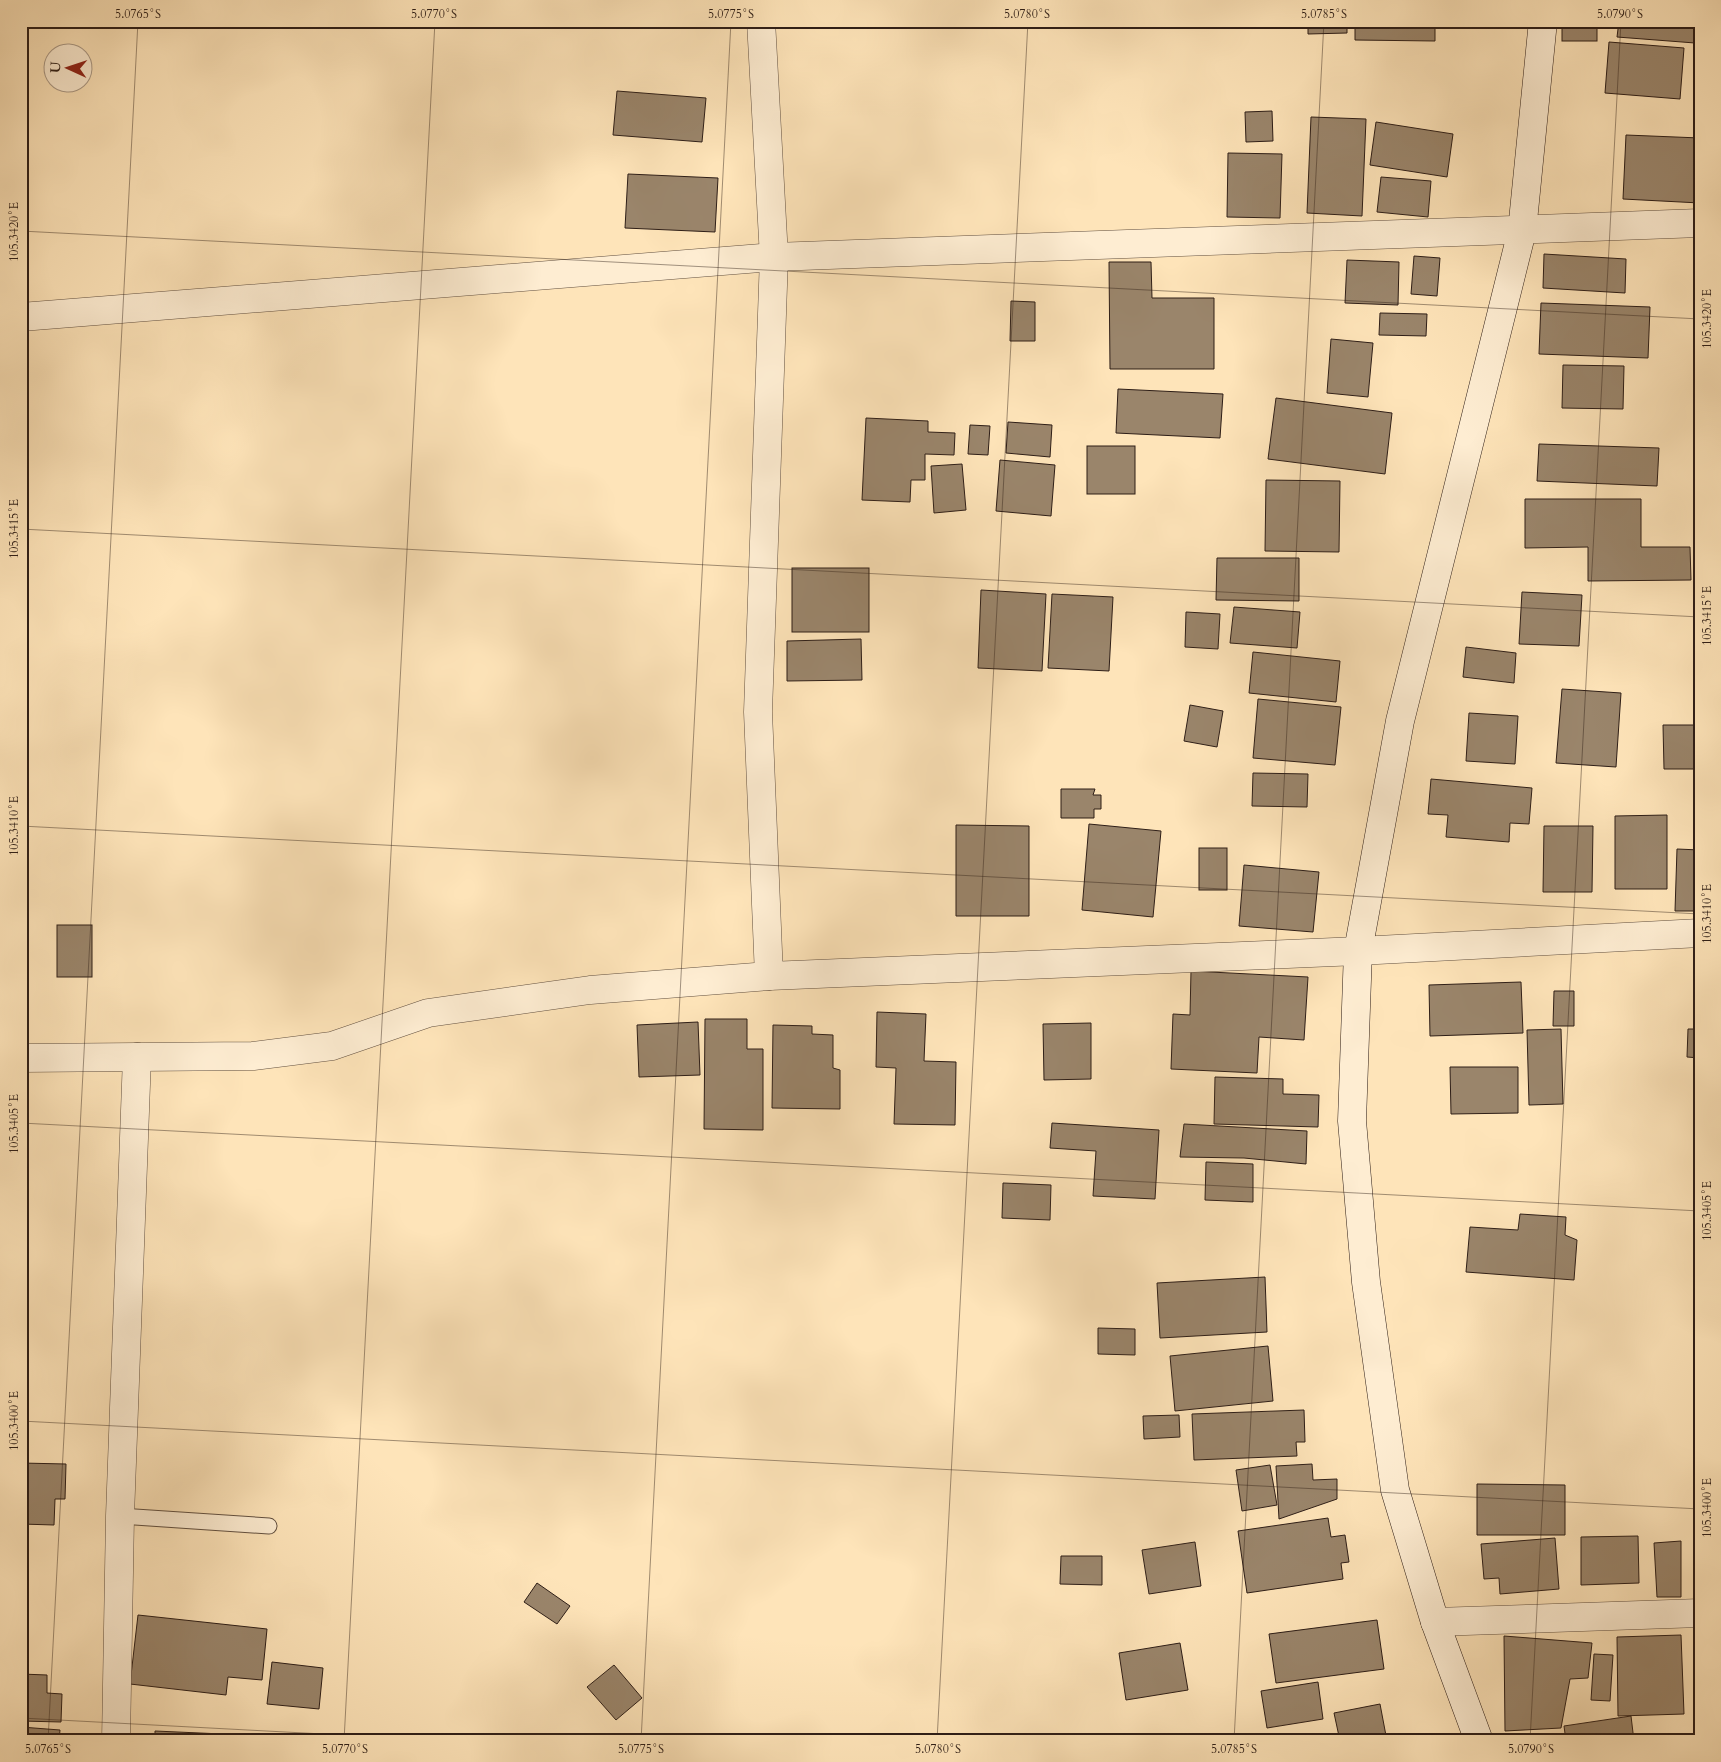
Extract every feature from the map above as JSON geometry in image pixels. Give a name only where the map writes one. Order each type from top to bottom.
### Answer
[{"type":"street","points":[[761,21],[774,257],[758,712],[769,976]]},
{"type":"street","points":[[1479,1741],[1435,1622],[1395,1490],[1366,1282],[1352,1121],[1358,952],[1400,721],[1522,231],[1543,21]]},
{"type":"street","points":[[21,317],[774,257],[1700,223]]},
{"type":"street","points":[[21,1058],[254,1056],[332,1046],[437,1011],[590,990],[769,976],[1358,952],[1700,933]]},
{"type":"street","points":[[116,1741],[120,1516],[137,1058]]},
{"type":"street","points":[[1435,1622],[1700,1613]]},
{"type":"lane","points":[[120,1516],[269,1526]]},
{"type":"building","points":[[1308,21],[1347,21],[1347,33],[1308,34]]},
{"type":"building","points":[[1355,21],[1435,21],[1435,41],[1355,40]]},
{"type":"building","points":[[1562,21],[1597,21],[1597,41],[1562,41]]},
{"type":"building","points":[[1619,21],[1676,21],[1676,24],[1696,26],[1695,43],[1617,37]]},
{"type":"building","points":[[1609,42],[1684,48],[1680,99],[1605,93]]},
{"type":"building","points":[[617,91],[706,98],[702,142],[613,135]]},
{"type":"building","points":[[1272,111],[1273,141],[1246,142],[1245,112]]},
{"type":"building","points":[[1311,117],[1366,119],[1362,216],[1307,213]]},
{"type":"building","points":[[1376,122],[1453,134],[1447,177],[1370,165]]},
{"type":"building","points":[[1626,135],[1700,138],[1700,203],[1623,199]]},
{"type":"building","points":[[1228,153],[1282,154],[1280,218],[1227,217]]},
{"type":"building","points":[[628,174],[718,178],[715,232],[625,228]]},
{"type":"building","points":[[1381,177],[1431,181],[1428,217],[1377,212]]},
{"type":"building","points":[[1544,254],[1626,259],[1625,293],[1543,288]]},
{"type":"building","points":[[1414,256],[1440,258],[1437,296],[1411,294]]},
{"type":"building","points":[[1347,260],[1399,262],[1398,305],[1345,303]]},
{"type":"building","points":[[1109,262],[1151,262],[1152,298],[1214,298],[1214,369],[1110,369]]},
{"type":"building","points":[[1011,301],[1035,302],[1035,341],[1010,341]]},
{"type":"building","points":[[1541,303],[1650,307],[1648,358],[1539,354]]},
{"type":"building","points":[[1380,313],[1427,314],[1426,336],[1379,335]]},
{"type":"building","points":[[1331,339],[1373,343],[1368,397],[1327,393]]},
{"type":"building","points":[[1563,365],[1624,366],[1623,409],[1562,408]]},
{"type":"building","points":[[1118,389],[1223,394],[1220,438],[1116,433]]},
{"type":"building","points":[[1276,398],[1392,413],[1385,474],[1268,459]]},
{"type":"building","points":[[866,418],[928,421],[928,432],[955,433],[954,455],[925,454],[925,480],[911,480],[910,502],[862,500]]},
{"type":"building","points":[[1008,422],[1052,425],[1050,457],[1006,453]]},
{"type":"building","points":[[970,425],[990,426],[988,455],[968,454]]},
{"type":"building","points":[[1539,444],[1659,448],[1657,486],[1537,481]]},
{"type":"building","points":[[1087,446],[1135,446],[1135,494],[1087,494]]},
{"type":"building","points":[[1000,460],[1055,465],[1051,516],[996,511]]},
{"type":"building","points":[[962,464],[966,510],[934,513],[931,466]]},
{"type":"building","points":[[1266,480],[1340,481],[1339,552],[1265,551]]},
{"type":"building","points":[[1525,499],[1641,499],[1641,547],[1690,547],[1691,580],[1588,581],[1588,547],[1525,548]]},
{"type":"building","points":[[1217,558],[1299,558],[1299,601],[1216,600]]},
{"type":"building","points":[[792,568],[869,568],[869,632],[792,632]]},
{"type":"building","points":[[981,590],[1046,594],[1042,671],[978,668]]},
{"type":"building","points":[[1522,592],[1582,595],[1579,646],[1519,644]]},
{"type":"building","points":[[1052,594],[1113,597],[1109,671],[1048,668]]},
{"type":"building","points":[[1234,607],[1300,612],[1297,648],[1230,643]]},
{"type":"building","points":[[1186,612],[1220,614],[1218,649],[1185,647]]},
{"type":"building","points":[[861,639],[862,680],[787,681],[787,641]]},
{"type":"building","points":[[1466,647],[1516,653],[1514,683],[1463,677]]},
{"type":"building","points":[[1253,652],[1340,661],[1336,702],[1249,693]]},
{"type":"building","points":[[1562,689],[1621,693],[1616,767],[1556,763]]},
{"type":"building","points":[[1258,699],[1341,707],[1335,765],[1253,758]]},
{"type":"building","points":[[1190,705],[1223,711],[1217,747],[1184,741]]},
{"type":"building","points":[[1469,713],[1518,716],[1515,764],[1466,761]]},
{"type":"building","points":[[1663,725],[1696,725],[1697,769],[1664,769]]},
{"type":"building","points":[[1253,773],[1308,774],[1307,807],[1252,806]]},
{"type":"building","points":[[1431,779],[1532,788],[1529,824],[1510,823],[1509,842],[1446,837],[1448,815],[1428,814]]},
{"type":"building","points":[[1061,789],[1095,789],[1093,795],[1101,795],[1101,809],[1094,809],[1094,818],[1061,818]]},
{"type":"building","points":[[1667,815],[1667,889],[1615,889],[1615,816]]},
{"type":"building","points":[[1089,824],[1161,831],[1153,917],[1082,910]]},
{"type":"building","points":[[956,825],[1029,826],[1029,916],[956,916]]},
{"type":"building","points":[[1544,826],[1593,826],[1592,892],[1543,892]]},
{"type":"building","points":[[1199,848],[1227,848],[1227,890],[1199,890]]},
{"type":"building","points":[[1677,849],[1700,850],[1700,911],[1675,911]]},
{"type":"building","points":[[1244,865],[1319,872],[1313,932],[1239,926]]},
{"type":"building","points":[[57,925],[92,925],[92,977],[57,977]]},
{"type":"building","points":[[1191,971],[1308,977],[1304,1040],[1259,1037],[1257,1073],[1171,1069],[1173,1014],[1190,1015]]},
{"type":"building","points":[[1521,982],[1523,1033],[1430,1036],[1429,985]]},
{"type":"building","points":[[1554,991],[1574,991],[1574,1026],[1553,1026]]},
{"type":"building","points":[[877,1012],[926,1014],[924,1061],[956,1062],[955,1125],[894,1124],[896,1068],[876,1067]]},
{"type":"building","points":[[705,1019],[747,1019],[747,1049],[763,1049],[763,1130],[704,1129]]},
{"type":"building","points":[[698,1022],[700,1075],[639,1077],[637,1025]]},
{"type":"building","points":[[1091,1023],[1091,1079],[1044,1080],[1043,1024]]},
{"type":"building","points":[[773,1025],[812,1026],[812,1034],[833,1035],[833,1068],[840,1070],[840,1109],[772,1108]]},
{"type":"building","points":[[1561,1029],[1563,1104],[1529,1105],[1527,1030]]},
{"type":"building","points":[[1688,1029],[1700,1029],[1700,1058],[1687,1057]]},
{"type":"building","points":[[1450,1067],[1518,1067],[1518,1113],[1451,1114]]},
{"type":"building","points":[[1215,1077],[1283,1079],[1283,1094],[1319,1095],[1318,1127],[1214,1124]]},
{"type":"building","points":[[1052,1123],[1159,1130],[1155,1199],[1093,1196],[1096,1151],[1050,1148]]},
{"type":"building","points":[[1184,1124],[1307,1131],[1306,1164],[1244,1158],[1180,1157]]},
{"type":"building","points":[[1206,1162],[1253,1164],[1253,1202],[1205,1200]]},
{"type":"building","points":[[1003,1183],[1051,1185],[1050,1220],[1002,1218]]},
{"type":"building","points":[[1520,1214],[1566,1217],[1565,1235],[1577,1240],[1574,1280],[1466,1272],[1470,1227],[1518,1230]]},
{"type":"building","points":[[1265,1277],[1267,1332],[1160,1338],[1157,1283]]},
{"type":"building","points":[[1098,1328],[1135,1329],[1135,1355],[1098,1354]]},
{"type":"building","points":[[1268,1346],[1273,1401],[1175,1411],[1170,1356]]},
{"type":"building","points":[[1304,1410],[1305,1442],[1296,1442],[1297,1456],[1194,1460],[1192,1414]]},
{"type":"building","points":[[1179,1415],[1180,1437],[1144,1439],[1143,1416]]},
{"type":"building","points":[[21,1463],[66,1464],[65,1499],[55,1499],[54,1525],[21,1524]]},
{"type":"building","points":[[1312,1464],[1313,1480],[1337,1479],[1337,1499],[1279,1519],[1276,1466]]},
{"type":"building","points":[[1270,1465],[1277,1505],[1242,1511],[1236,1470]]},
{"type":"building","points":[[1477,1484],[1565,1485],[1565,1535],[1477,1535]]},
{"type":"building","points":[[1328,1518],[1331,1537],[1345,1535],[1349,1562],[1341,1563],[1343,1579],[1247,1593],[1238,1531]]},
{"type":"building","points":[[1638,1536],[1639,1583],[1581,1585],[1581,1537]]},
{"type":"building","points":[[1555,1538],[1559,1589],[1500,1594],[1499,1578],[1484,1579],[1481,1544]]},
{"type":"building","points":[[1681,1541],[1681,1597],[1657,1597],[1654,1543]]},
{"type":"building","points":[[1195,1542],[1201,1586],[1149,1594],[1142,1550]]},
{"type":"building","points":[[1061,1556],[1102,1556],[1102,1585],[1060,1584]]},
{"type":"building","points":[[537,1583],[570,1606],[557,1624],[524,1602]]},
{"type":"building","points":[[138,1615],[267,1629],[262,1680],[228,1677],[226,1695],[130,1684]]},
{"type":"building","points":[[1377,1620],[1384,1669],[1276,1683],[1269,1634]]},
{"type":"building","points":[[1681,1635],[1684,1714],[1618,1716],[1617,1637]]},
{"type":"building","points":[[1504,1636],[1592,1643],[1588,1678],[1570,1679],[1561,1728],[1505,1731]]},
{"type":"building","points":[[1180,1643],[1188,1690],[1126,1700],[1119,1653]]},
{"type":"building","points":[[1594,1654],[1613,1655],[1610,1701],[1591,1700]]},
{"type":"building","points":[[272,1662],[323,1668],[319,1709],[267,1704]]},
{"type":"building","points":[[614,1665],[642,1698],[616,1720],[587,1687]]},
{"type":"building","points":[[21,1674],[47,1675],[47,1693],[62,1694],[61,1722],[21,1721]]},
{"type":"building","points":[[1318,1682],[1323,1719],[1267,1728],[1261,1691]]},
{"type":"building","points":[[1380,1704],[1387,1741],[1340,1741],[1334,1713]]},
{"type":"building","points":[[1631,1716],[1634,1741],[1566,1741],[1564,1726]]},
{"type":"building","points":[[21,1727],[60,1730],[59,1741],[21,1741]]},
{"type":"building","points":[[155,1731],[267,1736],[267,1741],[155,1741]]}]
